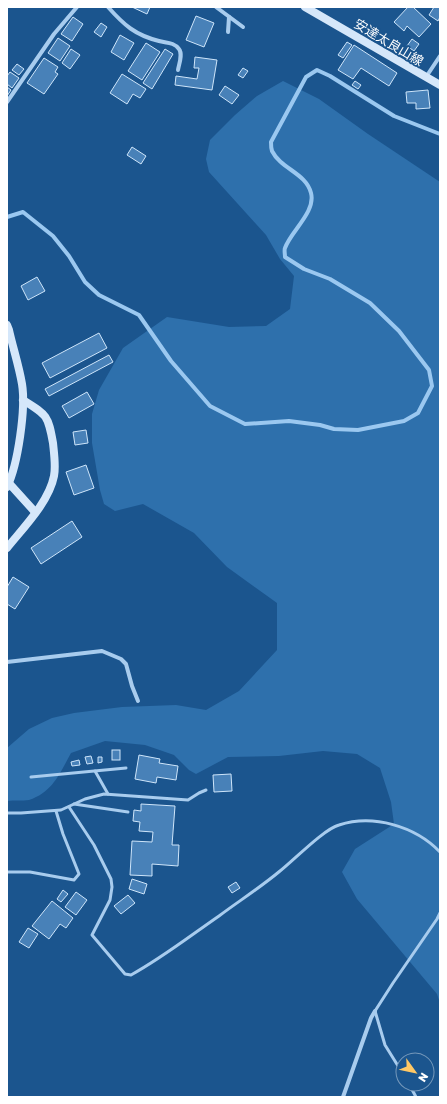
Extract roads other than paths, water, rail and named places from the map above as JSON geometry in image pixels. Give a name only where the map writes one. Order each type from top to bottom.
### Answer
[{"type":"street","points":[[7,102],[54,34],[77,7]]},
{"type":"street","points":[[108,7],[125,25],[142,36],[173,44],[178,48],[181,52],[178,70]]},
{"type":"street","points":[[216,7],[243,27]]},
{"type":"street","name":"安達太良山線","points":[[305,7],[440,85]]},
{"type":"street","points":[[228,32],[229,17]]},
{"type":"street","points":[[425,77],[440,56]]},
{"type":"street","points":[[7,325],[22,384],[24,400],[15,466],[7,487]]},
{"type":"street","points":[[7,548],[35,512],[51,487],[55,475],[53,445],[45,415],[24,400]]},
{"type":"street","points":[[7,481],[35,512]]},
{"type":"street","points":[[7,662],[102,651],[122,659],[126,664],[138,701]]},
{"type":"street","points":[[344,1097],[371,1018],[375,1011]]},
{"type":"lane","points":[[31,777],[126,768]]},
{"type":"lane","points":[[95,771],[108,794]]},
{"type":"lane","points":[[7,813],[56,811],[85,799],[104,794],[188,800],[206,790]]},
{"type":"lane","points":[[74,804],[128,812]]},
{"type":"lane","points":[[69,806],[94,845],[111,879],[112,886],[110,900],[92,935],[125,974],[131,976],[154,962],[279,872],[326,832],[338,825],[358,820],[380,822],[410,831],[434,845],[440,852]]},
{"type":"lane","points":[[7,872],[30,872],[74,880],[78,876],[79,874],[62,834],[56,811]]},
{"type":"lane","points":[[395,1060],[386,1044],[375,1011],[440,913]]},
{"type":"waterway","points":[[7,217],[23,212],[53,236],[69,256],[85,282],[99,295],[139,315],[171,361],[210,406],[245,424],[289,421],[320,425],[334,429],[358,430],[404,421],[418,413],[432,386],[429,370],[399,331],[370,303],[330,279],[304,269],[285,257],[285,249],[288,242],[307,214],[312,200],[308,186],[299,176],[276,157],[272,151],[271,142],[306,77],[317,70],[330,76],[394,116],[440,134]]}]
